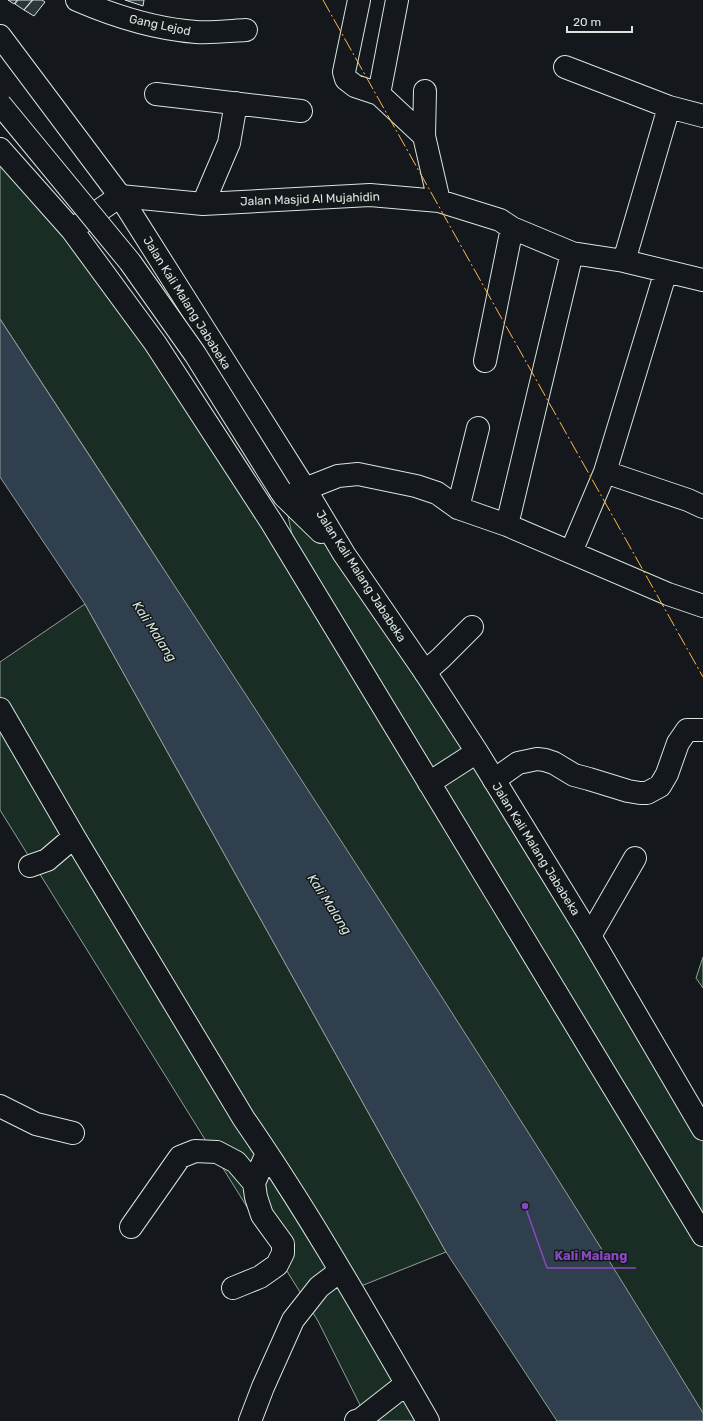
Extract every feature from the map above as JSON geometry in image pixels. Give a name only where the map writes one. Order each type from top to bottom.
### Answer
[{"type":"street","name":"Gang Lejod","points":[[77,0],[106,6],[151,25],[196,32],[246,30]]},
{"type":"street","points":[[359,0],[344,72],[346,79],[355,86],[379,94],[424,136]]},
{"type":"street","points":[[379,94],[398,0]]},
{"type":"street","name":"Jalan Kali Malang Jababeka","points":[[0,36],[120,196],[344,554],[425,672],[477,752],[590,936],[703,1129]]},
{"type":"street","points":[[564,67],[669,107],[703,116]]},
{"type":"street","points":[[425,90],[424,136],[439,201]]},
{"type":"street","points":[[156,94],[301,111]]},
{"type":"street","points":[[203,204],[229,144],[236,103]]},
{"type":"street","points":[[0,104],[130,262],[195,354],[282,493],[344,554]]},
{"type":"street","points":[[624,261],[669,107]]},
{"type":"street","points":[[0,149],[72,230],[155,343],[272,524],[703,1235]]},
{"type":"street","name":"Jalan Masjid Al Mujahidin","points":[[120,196],[203,204],[370,195],[439,201],[500,220],[512,228],[572,253],[624,261],[703,280]]},
{"type":"street","points":[[72,230],[120,196]]},
{"type":"street","points":[[485,361],[512,228]]},
{"type":"street","points":[[507,525],[572,253]]},
{"type":"street","points":[[571,552],[605,472],[666,271]]},
{"type":"street","points":[[458,508],[478,428]]},
{"type":"street","points":[[605,472],[688,500],[703,507]]},
{"type":"street","points":[[305,490],[338,476],[358,474],[416,486],[437,493],[458,508],[507,525],[668,594],[703,606]]},
{"type":"street","points":[[282,493],[299,570]]},
{"type":"street","points":[[425,672],[472,627]]},
{"type":"street","points":[[0,709],[74,837],[244,1119],[267,1153],[340,1271],[428,1421]]},
{"type":"street","points":[[494,780],[518,763],[537,759],[554,763],[574,775],[628,791],[647,793],[660,786],[667,774],[678,743],[687,730],[703,730]]},
{"type":"street","points":[[429,783],[477,752]]},
{"type":"street","points":[[30,866],[47,860],[74,837]]},
{"type":"street","points":[[590,936],[635,858]]},
{"type":"street","points":[[0,1106],[36,1124],[73,1133]]},
{"type":"street","points":[[131,1227],[180,1157],[195,1151],[217,1152],[236,1162],[254,1183]]},
{"type":"street","points":[[233,1288],[260,1277],[277,1265],[283,1253],[283,1244],[262,1215],[256,1197],[254,1183],[267,1153]]},
{"type":"street","points":[[250,1421],[263,1387],[293,1320],[319,1287],[340,1271]]},
{"type":"street","points":[[356,1421],[360,1420],[406,1384]]},
{"type":"green space","points":[[0,149],[72,230],[299,569],[284,496],[344,554],[703,1129],[703,1416],[143,537],[0,319]]},
{"type":"green space","points":[[85,604],[446,1252],[351,1290],[427,1421],[368,1421],[318,1321],[0,810],[0,662]]},
{"type":"green space","points":[[703,957],[703,988],[696,978]]},
{"type":"water","points":[[0,319],[444,1000],[618,1275],[703,1413],[703,1421],[557,1421],[446,1252],[85,604],[0,477]]},
{"type":"building","points":[[8,0],[17,0],[14,4]]},
{"type":"building","points":[[18,0],[32,0],[24,10],[15,4]]},
{"type":"building","points":[[33,0],[42,0],[45,2],[34,16],[24,10]]},
{"type":"building","points":[[125,0],[144,0],[143,6]]},
{"type":"power","points":[[323,0],[703,677]]},
{"type":"place","name":"Kali Malang","points":[[525,1206]]}]
